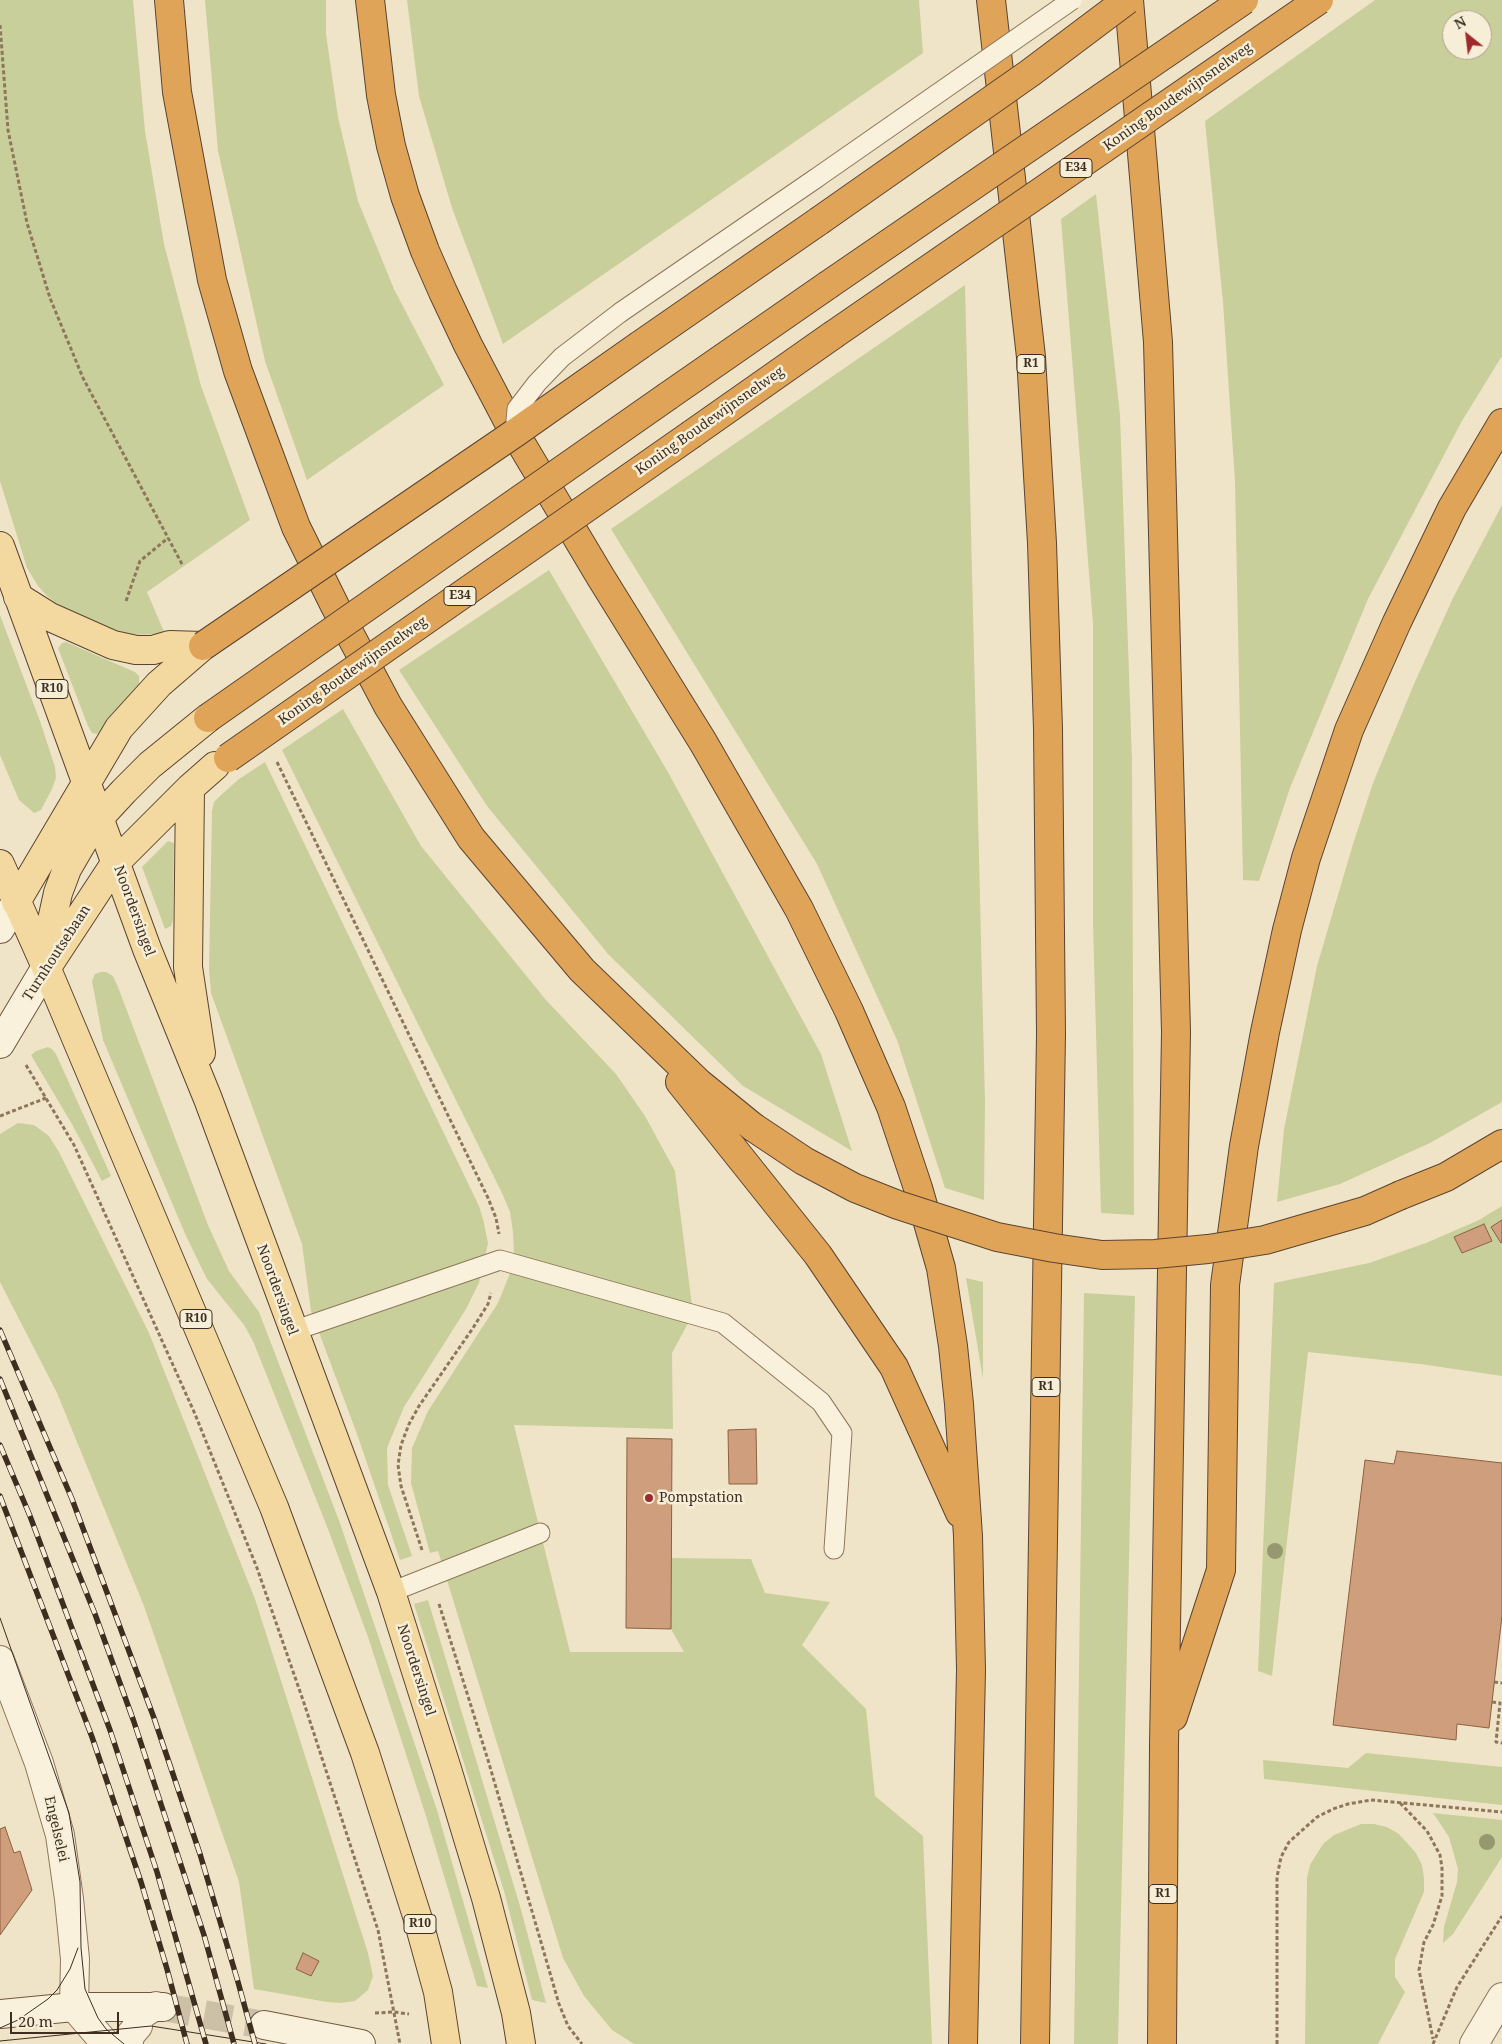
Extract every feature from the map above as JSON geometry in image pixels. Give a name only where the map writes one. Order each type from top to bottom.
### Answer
[{"type":"highway","points":[[170,0],[177,92],[212,280],[238,370],[296,527],[388,706],[471,838],[582,970],[699,1083],[753,1127],[804,1161],[855,1188],[898,1205],[997,1237],[1054,1248],[1102,1254],[1155,1254],[1208,1249],[1265,1240],[1365,1211],[1446,1177],[1502,1144]]},
{"type":"highway","points":[[370,0],[381,95],[391,146],[405,196],[425,251],[456,319],[510,425],[600,576],[703,742],[799,909],[849,1012],[891,1107],[918,1188],[941,1268],[959,1404],[968,1531],[971,1670],[963,2044]]},
{"type":"highway","name":"R1","points":[[991,0],[1031,357],[1042,543],[1048,729],[1051,1034],[1035,2044]]},
{"type":"highway","points":[[203,646],[819,221],[1030,73],[1128,0]]},
{"type":"highway","name":"R1","points":[[1128,0],[1158,342],[1176,1032],[1164,1745],[1162,2044]]},
{"type":"highway","points":[[208,718],[828,285],[1244,0]]},
{"type":"highway","name":"Koning Boudewijnsnelweg","points":[[222,762],[833,335],[1319,0]]},
{"type":"highway","points":[[1164,1745],[1220,1570],[1226,1285],[1244,1146],[1264,1032],[1287,930],[1306,858],[1349,730],[1396,622],[1452,508],[1502,423]]},
{"type":"highway","points":[[614,1002],[818,1255],[894,1367],[968,1531]]},
{"type":"main road","name":"Noordersingel","points":[[0,546],[147,949],[208,1099],[292,1330],[391,1592],[486,1898],[516,2013],[521,2044]]},
{"type":"main road","points":[[18,597],[50,617],[114,645],[175,655],[203,646]]},
{"type":"main road","points":[[16,902],[119,728],[153,690],[175,655]]},
{"type":"main road","points":[[46,968],[51,925],[58,893],[67,869],[100,818],[150,765],[208,718]]},
{"type":"main road","name":"Koning Boudewijnsnelweg","points":[[116,862],[190,788],[222,762]]},
{"type":"main road","points":[[190,788],[188,967],[208,1099]]},
{"type":"main road","name":"Turnhoutsebaan","points":[[46,968],[116,862]]},
{"type":"main road","name":"R10","points":[[0,864],[231,1401],[274,1506],[365,1753],[417,1916],[438,1992],[446,2044]]},
{"type":"street","points":[[0,928],[16,902]]},
{"type":"street","name":"Turnhoutsebaan","points":[[0,1044],[46,968]]},
{"type":"street","name":"Engelselei","points":[[0,1660],[39,1763],[60,1835],[70,1899],[74,1951],[74,2007]]},
{"type":"street","points":[[1474,2044],[1502,1997]]},
{"type":"street","points":[[0,2014],[74,2007],[160,2006],[144,2013],[138,2020],[138,2026],[131,2034],[128,2044]]},
{"type":"street","points":[[74,2007],[106,2044]]},
{"type":"street","points":[[264,2025],[361,2044]]},
{"type":"lane","points":[[514,433],[518,409],[537,383],[562,357],[621,312],[1072,0]]},
{"type":"lane","points":[[292,1330],[500,1260],[723,1323],[821,1402],[842,1433],[834,1549]]},
{"type":"lane","points":[[391,1592],[540,1533]]},
{"type":"path","points":[[0,25],[8,130],[27,223],[50,298],[83,378],[183,566]]},
{"type":"path","points":[[126,602],[140,561],[168,538]]},
{"type":"path","points":[[274,756],[496,1218],[500,1240],[500,1260],[488,1304],[419,1406],[409,1424],[401,1445],[398,1465],[401,1486],[488,1760],[558,2004],[568,2026],[582,2044]]},
{"type":"path","points":[[0,1116],[46,1098],[74,1145],[194,1414],[256,1568],[304,1703],[378,1930],[400,2044]]},
{"type":"path","points":[[1494,1682],[1502,1683]]},
{"type":"path","points":[[1492,1702],[1500,1704],[1496,1742],[1502,1743]]},
{"type":"path","points":[[1277,2044],[1277,1877],[1282,1857],[1289,1842],[1317,1817],[1348,1804],[1371,1800],[1502,1812]]},
{"type":"path","points":[[1399,1802],[1427,1831],[1440,1855],[1442,1868],[1443,1882],[1440,1903],[1433,1925],[1424,1942],[1419,1970],[1433,2044]]},
{"type":"path","points":[[1433,2039],[1457,1987],[1502,1916]]},
{"type":"green space","points":[[0,0],[133,0],[145,131],[164,244],[201,386],[250,520],[147,592],[165,634],[123,635],[110,632],[63,608],[47,596],[38,586],[27,568],[0,481]]},
{"type":"green space","points":[[205,0],[326,0],[326,34],[338,117],[358,201],[394,289],[444,385],[307,480],[265,361],[218,151]]},
{"type":"green space","points":[[407,0],[919,0],[923,53],[503,344],[452,208],[419,96]]},
{"type":"green space","points":[[1375,0],[1502,0],[1502,356],[1462,421],[1368,599],[1290,788],[1259,881],[1243,880],[1235,482],[1223,302],[1205,121]]},
{"type":"green space","points":[[1096,194],[1120,415],[1132,760],[1134,1215],[1101,1213],[1093,925],[1093,624],[1061,219]]},
{"type":"green space","points":[[965,285],[985,1102],[984,1200],[945,1188],[897,1040],[817,864],[611,529]]},
{"type":"green space","points":[[1502,505],[1502,1102],[1430,1143],[1340,1184],[1277,1202],[1284,1129],[1317,966],[1353,844],[1373,783],[1414,684],[1453,598]]},
{"type":"green space","points":[[549,570],[669,774],[821,1054],[852,1151],[743,1086],[608,954],[487,806],[399,670]]},
{"type":"green space","points":[[0,615],[40,721],[55,767],[56,778],[52,789],[41,810],[34,813],[19,800],[0,755]]},
{"type":"green space","points":[[66,642],[135,672],[139,676],[139,684],[104,728],[97,734],[92,733],[88,726],[58,648],[62,643]]},
{"type":"green space","points":[[343,709],[421,846],[546,1000],[616,1074],[645,1116],[675,1171],[693,1314],[672,1353],[673,1429],[514,1425],[570,1652],[684,1652],[671,1629],[670,1558],[751,1559],[765,1593],[830,1602],[802,1645],[866,1709],[875,1796],[923,1836],[932,2044],[634,2044],[612,2030],[584,1996],[563,1958],[438,1551],[430,1553],[411,1483],[412,1448],[428,1411],[498,1303],[509,1276],[514,1256],[510,1212],[282,750]]},
{"type":"green space","points":[[265,762],[479,1206],[488,1243],[479,1283],[466,1309],[404,1407],[387,1448],[388,1485],[412,1556],[400,1560],[357,1434],[311,1311],[302,1244],[211,993],[209,969],[212,811],[214,802],[239,779]]},
{"type":"green space","points":[[168,841],[174,843],[173,920],[171,926],[165,929],[142,867]]},
{"type":"green space","points":[[106,972],[113,976],[118,987],[208,1225],[229,1271],[259,1312],[340,1523],[437,1810],[488,1988],[477,1986],[426,1816],[368,1637],[328,1529],[253,1341],[244,1325],[207,1279],[186,1236],[103,1040],[92,981],[95,974]]},
{"type":"green space","points":[[48,1047],[56,1054],[111,1176],[102,1181],[73,1126],[31,1055]]},
{"type":"green space","points":[[18,1123],[34,1125],[49,1136],[59,1152],[149,1333],[255,1599],[368,1953],[373,1976],[368,1990],[355,2001],[327,2002],[254,1989],[239,1882],[144,1606],[57,1393],[0,1282],[0,1134]]},
{"type":"green space","points":[[1502,1206],[1502,1376],[1420,1364],[1308,1352],[1272,1676],[1258,1671],[1274,1283],[1369,1263],[1426,1243],[1479,1220]]},
{"type":"green space","points":[[966,1278],[983,1282],[983,1379]]},
{"type":"green space","points":[[1084,1293],[1135,1296],[1118,2044],[1074,2044]]},
{"type":"green space","points":[[428,1600],[520,1906],[546,2003],[532,2000],[504,1891],[414,1604]]},
{"type":"green space","points":[[1366,1753],[1502,1767],[1502,1805],[1264,1779],[1263,1760],[1348,1768]]},
{"type":"green space","points":[[1433,1813],[1502,1820],[1502,1857],[1453,1934],[1443,1943],[1444,1927],[1457,1882],[1458,1869],[1449,1837]]},
{"type":"green space","points":[[1361,1824],[1387,1827],[1399,1834],[1416,1853],[1422,1865],[1424,1892],[1395,1959],[1395,1977],[1405,1992],[1378,2044],[1305,2044],[1307,1878],[1310,1865],[1323,1844],[1334,1835]]},
{"type":"building","points":[[1502,1220],[1502,1242],[1501,1243],[1491,1227]]},
{"type":"building","points":[[1484,1224],[1492,1241],[1462,1253],[1454,1237]]},
{"type":"building","points":[[756,1429],[757,1484],[729,1484],[728,1430]]},
{"type":"building","name":"Pompstation","points":[[627,1438],[672,1439],[671,1629],[626,1628]]},
{"type":"building","points":[[1397,1451],[1502,1463],[1502,1616],[1489,1728],[1457,1724],[1456,1740],[1333,1725],[1365,1460],[1394,1464]]},
{"type":"building","points":[[5,1827],[14,1853],[20,1851],[32,1890],[0,1935],[0,1829]]},
{"type":"building","points":[[303,1953],[319,1961],[311,1976],[296,1969]]},
{"type":"tunnel","points":[[163,2007],[264,2025]]},
{"type":"tram line","points":[[0,1618],[69,1813],[80,1882],[81,1948],[85,1989],[98,2018],[106,2029],[124,2044]]},
{"type":"tram line","points":[[0,2028],[18,2020],[48,1999],[57,1990],[70,1969],[78,1948]]},
{"type":"tram line","points":[[0,2041],[151,2026],[266,2044]]},
{"type":"railway","points":[[0,1330],[72,1499],[154,1718],[200,1854],[255,2044]]},
{"type":"railway","points":[[0,1379],[95,1614],[134,1722],[204,1935],[234,2044]]},
{"type":"railway","points":[[0,1445],[30,1516],[110,1730],[157,1872],[206,2044]]},
{"type":"railway","points":[[0,1496],[92,1737],[141,1882],[187,2044]]},
{"type":"place","name":"Pompstation","points":[[649,1498]]}]
